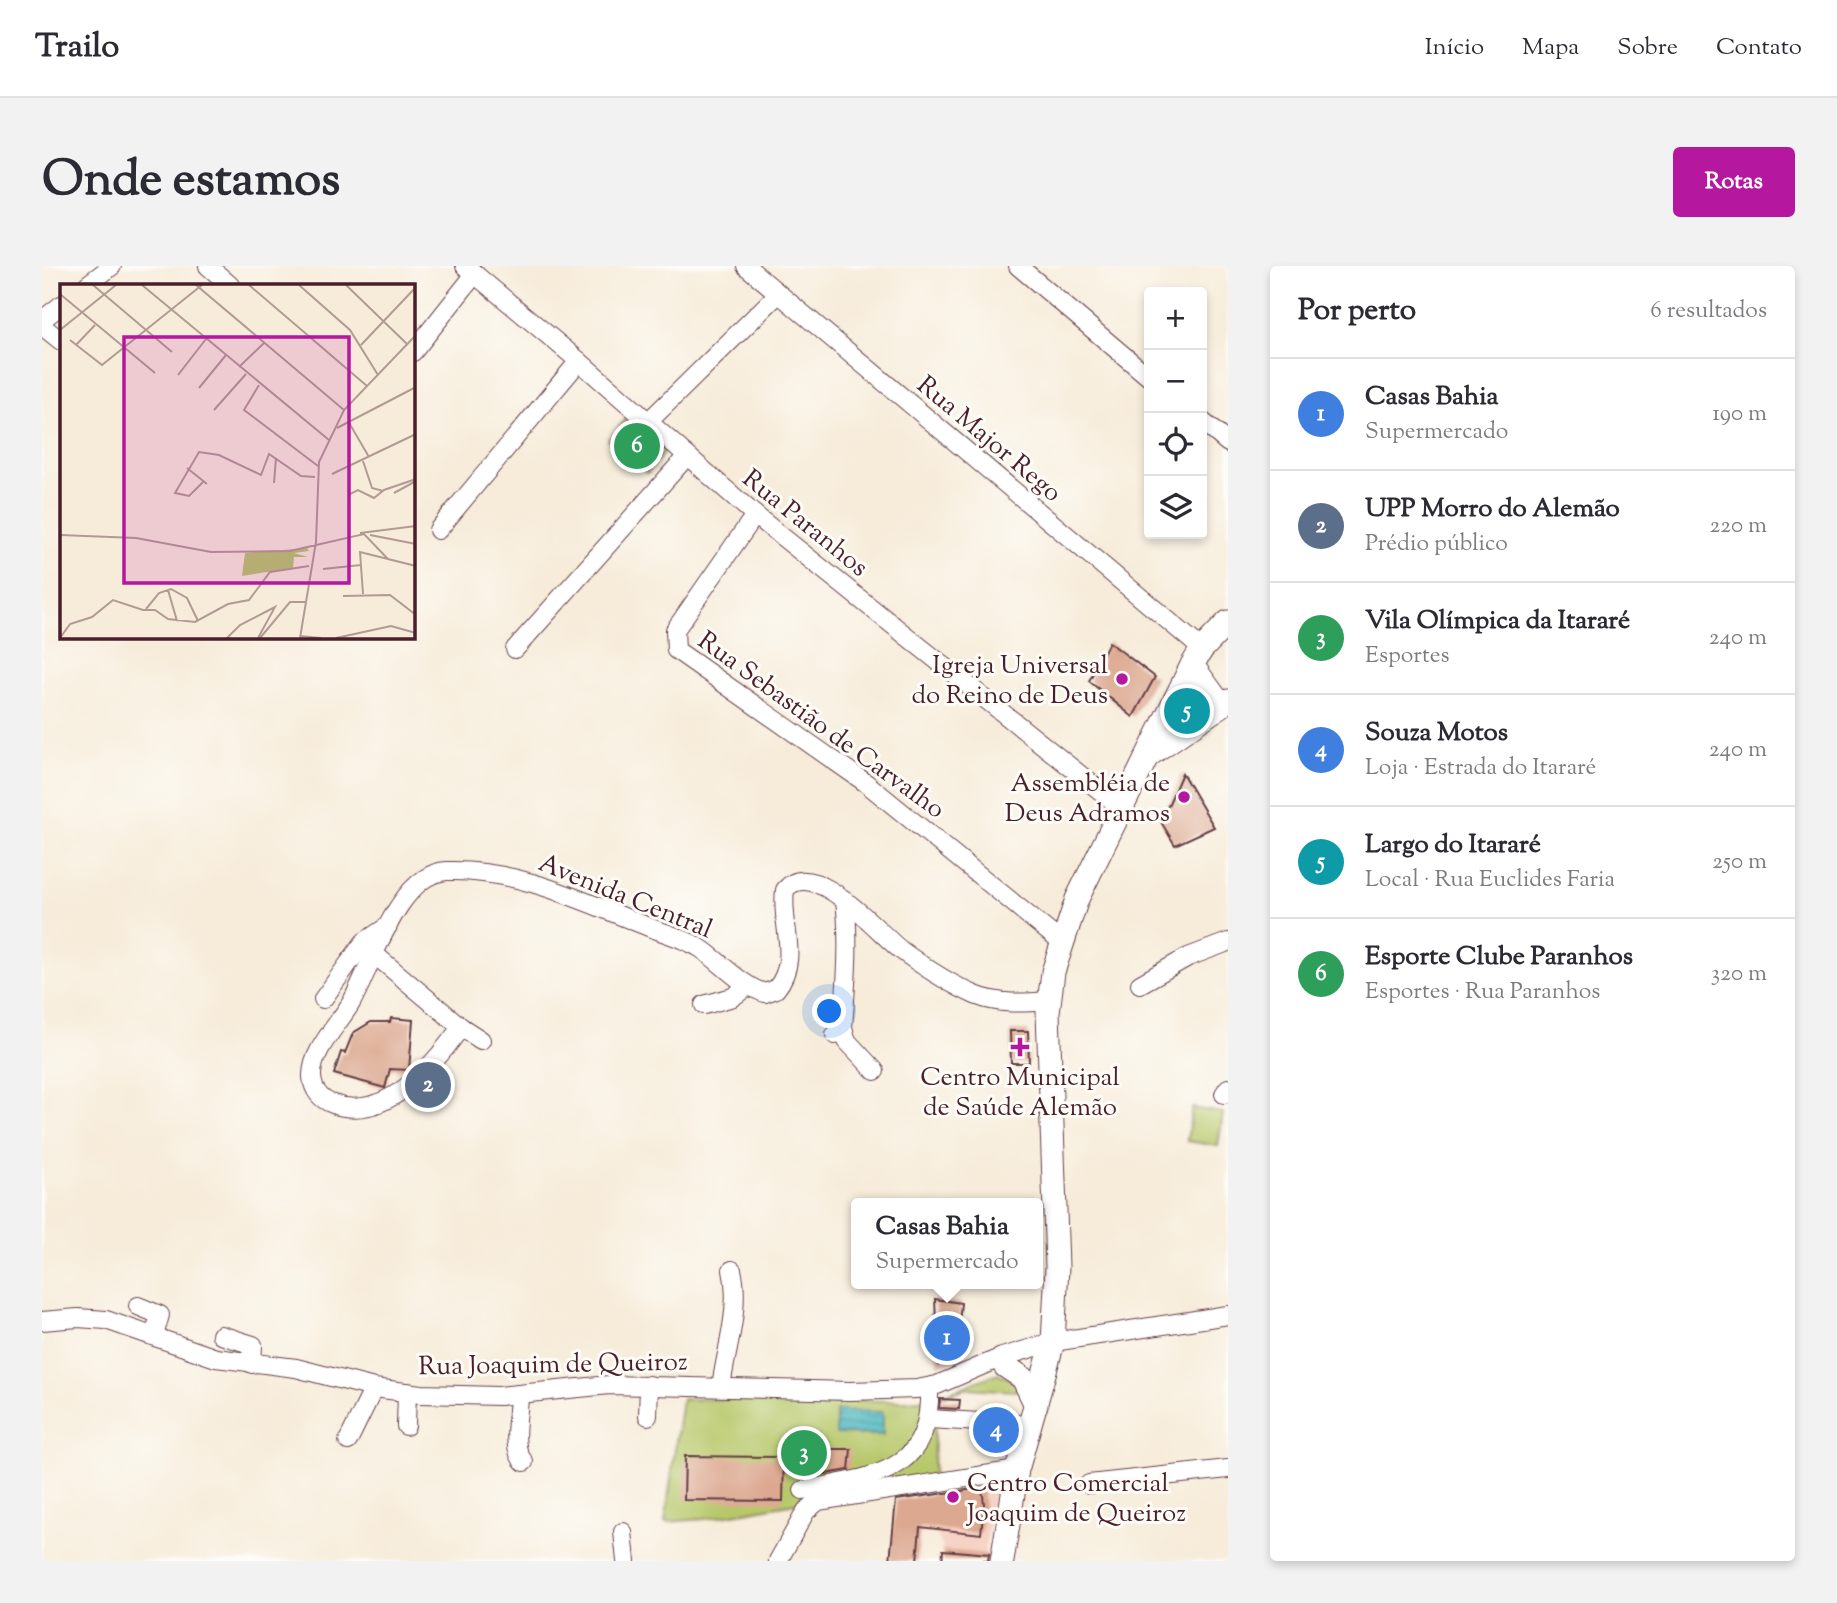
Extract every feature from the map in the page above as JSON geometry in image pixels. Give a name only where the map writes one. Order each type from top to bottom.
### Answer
[{"type":"main road","points":[[1002,1561],[1017,1470],[1033,1415],[1060,1344],[1049,1001],[1061,942],[1077,900],[1123,809],[1144,758],[1197,657],[1228,622]]},
{"type":"main road","points":[[1144,758],[1226,709],[1197,657]]},
{"type":"main road","points":[[996,1365],[1023,1378],[1033,1415]]},
{"type":"street","points":[[88,284],[112,266]]},
{"type":"street","points":[[208,266],[229,284]]},
{"type":"street","name":"Rua Major Rego","points":[[746,266],[1197,657]]},
{"type":"street","points":[[1018,266],[1144,373]]},
{"type":"street","points":[[415,349],[470,270]]},
{"type":"street","name":"Rua Paranhos","points":[[470,270],[579,360],[755,515],[1123,809]]},
{"type":"street","points":[[648,422],[778,294]]},
{"type":"street","points":[[42,320],[60,306]]},
{"type":"street","points":[[42,326],[60,340]]},
{"type":"street","points":[[438,530],[579,360]]},
{"type":"street","points":[[1207,425],[1228,443]]},
{"type":"street","points":[[515,649],[686,457]]},
{"type":"street","name":"Rua Sebastião de Carvalho","points":[[755,515],[675,630],[673,642],[676,650],[834,758],[1061,942]]},
{"type":"street","name":"Avenida Central","points":[[461,1027],[433,1063],[384,1101],[369,1107],[338,1106],[316,1092],[312,1077],[315,1059],[344,1015],[388,926],[406,897],[430,875],[462,872],[544,885],[698,947],[748,986]]},
{"type":"street","points":[[704,1005],[733,997],[748,986],[770,993],[784,980],[789,960],[785,896],[793,882],[806,881],[845,900],[900,949],[974,994],[1008,1003],[1049,1001]]},
{"type":"street","points":[[845,900],[849,951],[839,1032],[875,1071]]},
{"type":"street","points":[[323,999],[363,942],[388,926]]},
{"type":"street","points":[[1140,984],[1178,970],[1228,942]]},
{"type":"street","points":[[374,954],[461,1027],[481,1040]]},
{"type":"street","points":[[721,1387],[734,1310],[735,1284],[732,1270]]},
{"type":"street","points":[[138,1306],[160,1315],[154,1336]]},
{"type":"street","name":"Rua Joaquim de Queiroz","points":[[42,1321],[78,1318],[106,1320],[216,1357],[296,1368],[374,1388],[407,1392],[519,1395],[609,1385],[870,1391],[929,1387],[1060,1344],[1228,1315]]},
{"type":"street","points":[[221,1335],[253,1345],[252,1364]]},
{"type":"street","points":[[648,1416],[649,1385]]},
{"type":"street","points":[[803,1490],[863,1479],[892,1469],[913,1452],[929,1419],[929,1387]]},
{"type":"street","points":[[348,1441],[374,1388]]},
{"type":"street","points":[[406,1426],[407,1392]]},
{"type":"street","points":[[519,1395],[516,1433],[520,1458],[524,1462]]},
{"type":"street","points":[[929,1419],[1033,1415]]},
{"type":"street","points":[[1089,1483],[1228,1469]]},
{"type":"street","points":[[778,1561],[806,1511],[818,1501],[1017,1470]]},
{"type":"street","points":[[623,1532],[626,1561]]},
{"type":"shaded area","points":[[995,1487],[983,1561],[941,1561],[942,1546],[937,1534],[920,1533],[923,1507],[983,1498],[982,1488]]},
{"type":"green space","points":[[626,419],[665,451],[647,473],[608,440]]},
{"type":"green space","points":[[1192,1108],[1223,1113],[1218,1146],[1187,1141]]},
{"type":"green space","points":[[998,1373],[1017,1383],[1016,1391],[967,1388],[935,1398]]},
{"type":"green space","points":[[935,1398],[933,1479],[705,1519],[665,1522],[682,1399],[909,1401]]},
{"type":"water","points":[[836,1411],[883,1412],[883,1435],[836,1434]]},
{"type":"building","name":"Igreja Universal do Reino de Deus","points":[[1109,642],[1155,677],[1133,717],[1089,681]]},
{"type":"building","name":"Assembléia de Deus Adramos","points":[[1182,773],[1214,827],[1175,845],[1161,822]]},
{"type":"building","points":[[391,1018],[413,1020],[409,1070],[390,1069],[385,1088],[334,1074],[341,1052],[345,1053],[353,1033],[371,1022],[390,1022]]},
{"type":"building","name":"Centro Municipal de Saúde Alemão","points":[[1010,1031],[1028,1031],[1029,1063],[1011,1063]]},
{"type":"building","points":[[439,1072],[443,1076],[437,1081],[437,1092],[426,1092],[416,1102],[412,1097]]},
{"type":"building","points":[[935,1299],[961,1303],[958,1332],[963,1358],[938,1365]]},
{"type":"building","points":[[940,1399],[960,1400],[959,1409],[939,1408]]},
{"type":"building","points":[[824,1449],[851,1449],[849,1470],[825,1474],[823,1463],[801,1463],[801,1452],[824,1452]]},
{"type":"building","points":[[685,1456],[784,1457],[783,1501],[684,1500]]},
{"type":"building","points":[[982,1488],[984,1504],[981,1534],[920,1527],[917,1561],[890,1561],[896,1500]]},
{"type":"building","points":[[943,1550],[989,1554],[988,1561],[942,1561]]},
{"type":"place","name":"Esporte Clube Paranhos","points":[[637,446]]},
{"type":"place","name":"Igreja Universal do Reino de Deus","points":[[1122,679]]},
{"type":"place","name":"Largo do Itararé","points":[[1187,711]]},
{"type":"place","name":"Assembléia de Deus Adramos","points":[[1184,797]]},
{"type":"place","name":"Centro Municipal de Saúde Alemão","points":[[1020,1047]]},
{"type":"place","name":"UPP Morro do Alemão","points":[[428,1085]]},
{"type":"place","name":"Casas Bahia","points":[[947,1338]]},
{"type":"place","name":"Souza Motos","points":[[996,1430]]},
{"type":"place","name":"Vila Olímpica da Itararé","points":[[804,1453]]},
{"type":"place","name":"Centro Comercial Joaquim de Queiroz","points":[[953,1497]]}]
